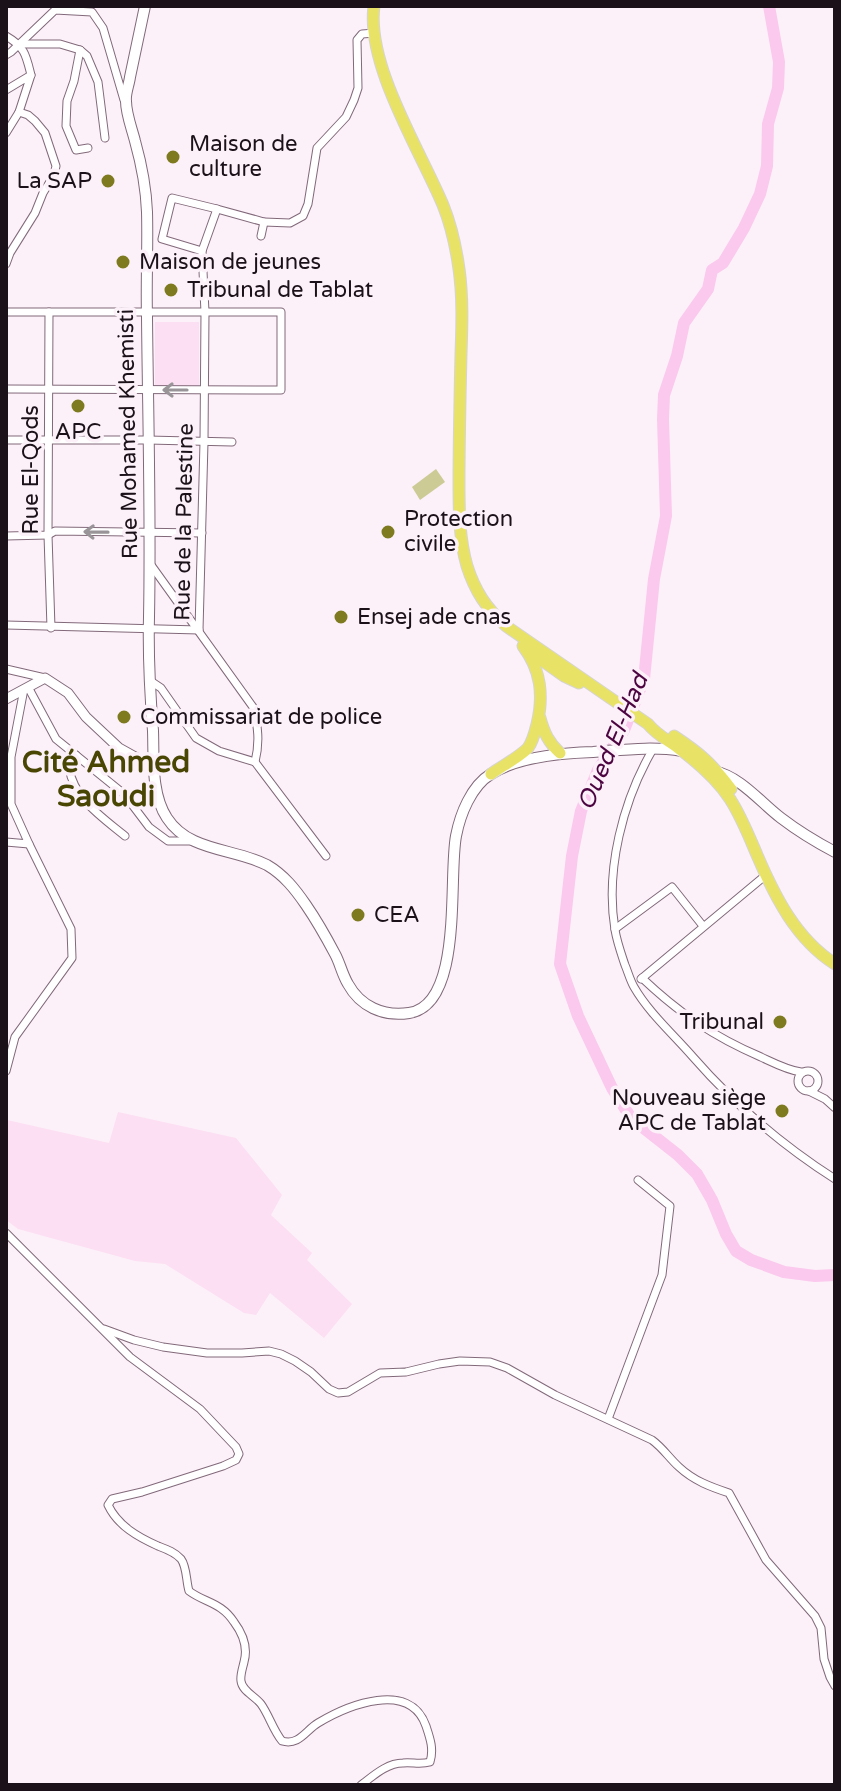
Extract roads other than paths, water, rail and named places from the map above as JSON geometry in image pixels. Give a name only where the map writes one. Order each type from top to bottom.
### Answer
[{"type":"main road","points":[[126,101],[145,6]]},
{"type":"main road","points":[[374,6],[375,33],[387,83],[444,208],[460,271],[460,530],[467,566],[480,596],[489,611],[506,626],[602,692],[704,771],[730,799],[785,911],[813,947],[835,962]]},
{"type":"main road","name":"Rue Mohamed Khemisti","points":[[126,101],[146,184],[148,628],[155,768],[159,800],[166,817],[179,832],[193,841]]},
{"type":"main road","points":[[193,841],[246,856],[265,864],[286,879],[321,926],[347,982],[363,1003],[379,1011],[408,1013],[419,1010],[429,1003],[443,980],[451,921],[455,837],[461,817],[477,788],[529,746],[539,714],[541,694],[537,668],[506,626]]},
{"type":"main road","points":[[523,646],[564,676],[602,692]]},
{"type":"main road","points":[[541,694],[551,681],[564,676],[584,680]]},
{"type":"main road","points":[[539,714],[544,732],[560,753]]},
{"type":"main road","points":[[635,749],[651,743],[652,729]]},
{"type":"main road","points":[[652,729],[669,733],[719,772],[744,811],[773,879],[795,918],[835,962]]},
{"type":"main road","points":[[491,774],[560,753],[635,749],[682,751]]},
{"type":"main road","points":[[704,771],[719,772],[737,781],[787,823],[835,852]]},
{"type":"street","points":[[6,55],[55,10],[91,9],[103,28],[126,101]]},
{"type":"street","points":[[162,239],[172,198],[264,222],[290,223],[303,216],[308,204],[317,148],[346,117],[358,88],[357,40],[362,34],[375,33]]},
{"type":"street","points":[[6,36],[20,44],[60,44],[80,50],[87,56],[98,82],[105,138]]},
{"type":"street","points":[[6,133],[19,112],[31,75],[20,44]]},
{"type":"street","points":[[80,50],[67,101],[66,126],[76,150],[88,148]]},
{"type":"street","points":[[6,90],[31,75]]},
{"type":"street","points":[[6,264],[35,213],[56,166],[45,133],[35,121],[19,112]]},
{"type":"street","points":[[148,236],[202,251],[217,209]]},
{"type":"street","points":[[261,236],[264,222]]},
{"type":"street","name":"Rue de la Palestine","points":[[202,251],[204,442],[199,630],[253,707],[259,747],[255,762]]},
{"type":"street","points":[[6,312],[281,312],[281,390],[6,389]]},
{"type":"street","name":"Rue El-Qods","points":[[49,312],[48,535],[51,628]]},
{"type":"street","points":[[6,440],[232,442]]},
{"type":"street","points":[[6,536],[48,535],[55,531],[202,533]]},
{"type":"street","points":[[149,563],[199,630]]},
{"type":"street","points":[[6,625],[199,630]]},
{"type":"street","points":[[6,669],[45,678],[68,693],[86,717],[119,748],[155,768]]},
{"type":"street","points":[[6,699],[45,678]]},
{"type":"street","points":[[149,680],[161,688],[196,738],[219,751],[255,762],[326,856]]},
{"type":"street","points":[[26,688],[56,739],[124,794],[149,827],[168,841],[193,841]]},
{"type":"street","points":[[6,1071],[15,1037],[72,958],[71,929],[11,804],[11,757],[26,688]]},
{"type":"street","points":[[653,749],[633,792],[617,850],[613,888],[615,929],[633,986],[704,1070],[744,1110],[835,1179]]},
{"type":"street","points":[[76,755],[69,768],[71,783],[93,812],[125,836]]},
{"type":"street","points":[[6,842],[29,844]]},
{"type":"street","points":[[633,986],[766,875]]},
{"type":"street","points":[[615,929],[672,887],[703,926]]},
{"type":"street","points":[[642,978],[700,1026],[799,1075]]},
{"type":"street","points":[[799,1075],[808,1070],[814,1072],[825,1099]]},
{"type":"street","points":[[799,1075],[800,1088],[825,1099],[835,1108]]},
{"type":"street","points":[[809,1091],[817,1085]]},
{"type":"street","points":[[608,1419],[662,1275],[666,1248],[670,1206],[638,1180]]},
{"type":"street","points":[[6,1233],[130,1357],[200,1409],[236,1447],[239,1454],[236,1460],[223,1466],[142,1492],[119,1496],[108,1505],[113,1516],[129,1530],[180,1558],[189,1591],[223,1609],[234,1621],[243,1638],[246,1655],[241,1681],[260,1703],[282,1741],[289,1743],[298,1740],[314,1725],[353,1707],[385,1700],[413,1706],[422,1716],[431,1741],[430,1762],[423,1765],[392,1765],[361,1785]]},
{"type":"street","points":[[102,1328],[163,1347],[207,1353],[269,1351],[281,1354],[338,1393],[348,1392],[380,1373],[406,1372],[439,1364],[490,1362],[507,1368],[555,1395],[652,1440],[679,1467],[702,1484],[729,1493],[766,1560],[815,1616],[821,1628],[824,1659],[835,1686]]},
{"type":"waterway","name":"Oued El-Had","points":[[769,6],[779,62],[778,88],[768,124],[767,166],[760,194],[744,228],[723,263],[712,270],[708,289],[684,323],[664,395],[666,516],[654,579],[644,679],[624,730],[598,770],[581,811],[572,856],[560,964],[578,1016],[612,1088],[631,1118],[697,1174],[736,1251],[784,1272],[835,1275]]},
{"type":"place","name":"Maison de culture","points":[[173,157]]},
{"type":"place","name":"La SAP","points":[[108,181]]},
{"type":"place","name":"Maison de jeunes","points":[[123,262]]},
{"type":"place","name":"Tribunal de Tablat","points":[[171,290]]},
{"type":"place","name":"APC","points":[[78,406]]},
{"type":"place","name":"Protection civile","points":[[388,532]]},
{"type":"place","name":"Ensej ade cnas","points":[[341,617]]},
{"type":"place","name":"Commissariat de police","points":[[124,717]]},
{"type":"place","name":"CEA","points":[[358,915]]},
{"type":"place","name":"Tribunal","points":[[780,1022]]},
{"type":"place","name":"Nouveau siège APC de Tablat","points":[[782,1111]]},
{"type":"district","name":"Cité Ahmed Saoudi","points":[[106,779]]}]
